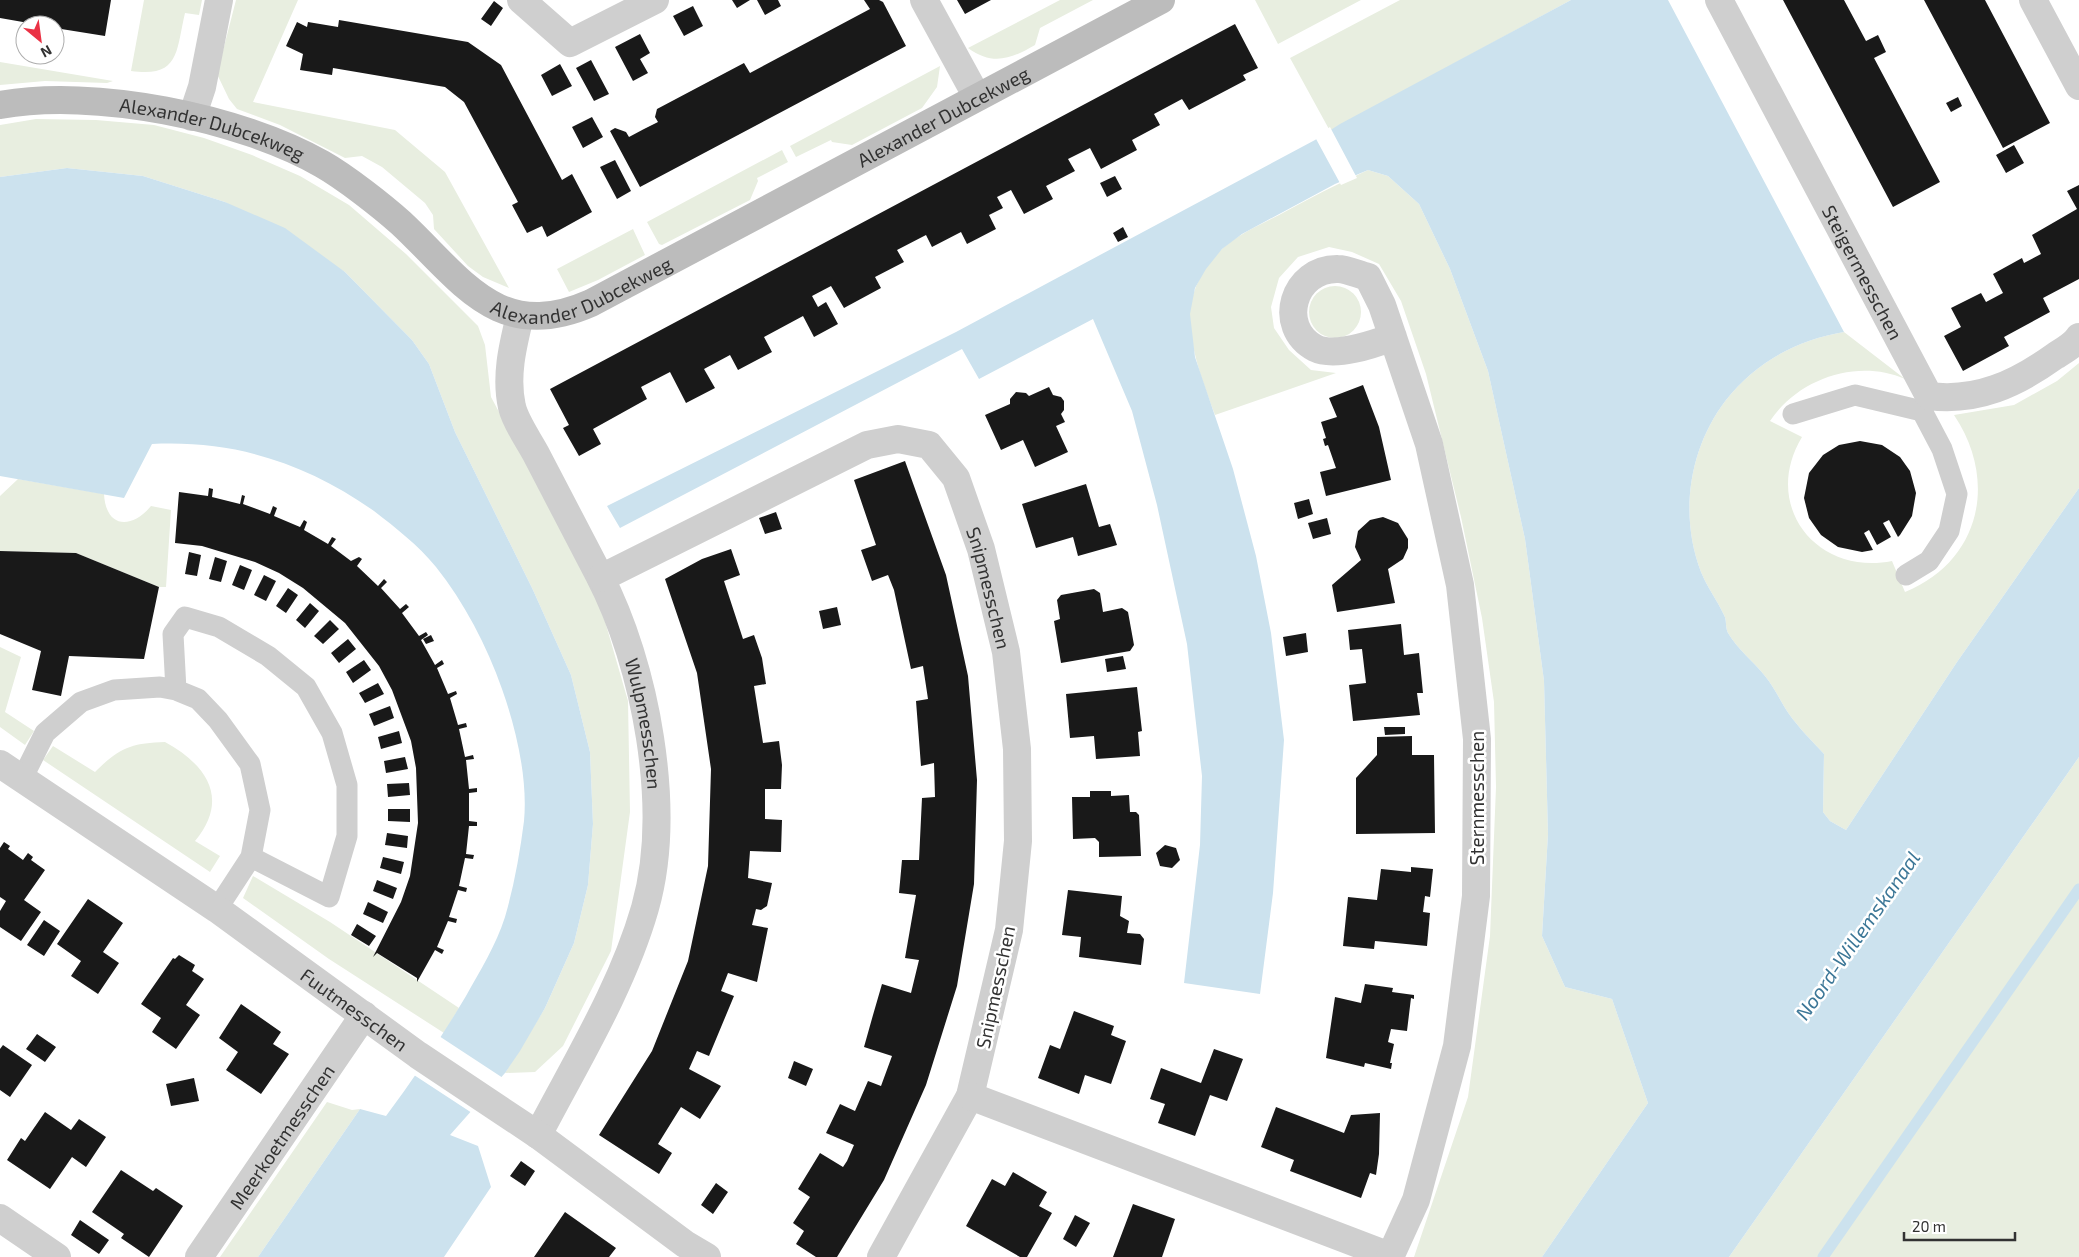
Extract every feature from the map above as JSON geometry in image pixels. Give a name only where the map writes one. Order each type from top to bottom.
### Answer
[{"type":"street","points":[[192,117],[202,87],[219,0]]},
{"type":"street","points":[[521,0],[570,43],[655,0]]},
{"type":"street","points":[[924,0],[977,97]]},
{"type":"street","name":"Alexander Dubcekweg","points":[[0,105],[19,102],[102,101],[232,126],[323,165],[400,222],[468,290],[482,300],[520,316],[538,318],[555,316],[591,303],[1161,0]]},
{"type":"street","name":"Steigermesschen","points":[[1720,0],[1926,404]]},
{"type":"street","points":[[2033,0],[2079,86]]},
{"type":"street","name":"Wulpmesschen","points":[[520,316],[510,359],[512,408],[601,578],[635,662],[649,732],[656,828],[651,876],[645,908],[605,1007],[538,1135]]},
{"type":"street","name":"Sternmesschen","points":[[1390,1257],[1416,1200],[1457,1046],[1476,896],[1478,739],[1460,585],[1429,444],[1393,337]]},
{"type":"street","points":[[1926,404],[1985,393],[2032,373],[2079,337]]},
{"type":"street","name":"Snipmesschen","points":[[601,578],[867,445],[898,439],[929,445],[956,478],[981,549],[1006,652],[1017,749],[1018,841],[1008,930],[970,1096],[881,1257]]},
{"type":"street","name":"Fuutmesschen","points":[[11,772],[217,909],[418,1055],[538,1135],[690,1253]]},
{"type":"street","name":"Meerkoetmesschen","points":[[198,1257],[364,1015]]},
{"type":"street","points":[[970,1096],[1390,1257]]},
{"type":"street","points":[[0,1218],[57,1257]]},
{"type":"lane","points":[[1793,414],[1854,396],[1926,404],[1957,494],[1949,531],[1929,561],[1906,575]]},
{"type":"lane","points":[[176,690],[173,634],[184,617],[219,627],[268,656],[306,687],[332,733],[346,785],[347,836],[329,896],[251,857]]},
{"type":"lane","points":[[11,772],[45,733],[81,702],[114,690],[160,687],[176,690],[198,699],[218,720],[250,764],[260,810],[251,857],[217,909]]},
{"type":"shaded area","points":[[144,0],[202,0],[199,15],[185,13],[177,50],[167,66],[159,70],[147,72],[131,71]]},
{"type":"shaded area","points":[[236,0],[298,0],[253,102],[395,130],[445,172],[509,288],[483,277],[468,266],[434,229],[433,215],[425,203],[382,167],[362,156],[345,158],[280,125],[237,109],[229,99],[217,74]]},
{"type":"shaded area","points":[[1060,0],[1093,0],[1040,28],[1035,45],[1018,54],[994,59],[977,54],[968,48]]},
{"type":"shaded area","points":[[1255,0],[1361,0],[1278,44]]},
{"type":"shaded area","points":[[1400,0],[1571,0],[1330,131],[1290,58]]},
{"type":"shaded area","points":[[0,62],[113,81],[107,83],[45,81],[0,85]]},
{"type":"shaded area","points":[[940,66],[937,87],[922,108],[852,145],[832,142],[831,140],[796,157],[790,146]]},
{"type":"shaded area","points":[[36,119],[96,120],[154,125],[204,138],[252,155],[300,176],[349,205],[406,254],[478,326],[485,345],[491,397],[598,597],[628,701],[630,812],[611,951],[563,1046],[535,1072],[505,1073],[545,1008],[574,943],[588,885],[593,824],[590,752],[571,675],[533,590],[455,432],[429,364],[412,340],[345,272],[225,202],[143,176],[67,168],[0,177],[0,125]]},
{"type":"shaded area","points":[[782,150],[788,162],[757,178],[758,181],[750,200],[662,245],[659,244],[647,222]]},
{"type":"shaded area","points":[[1368,170],[1388,176],[1419,204],[1450,269],[1488,371],[1525,539],[1544,681],[1548,834],[1542,936],[1565,987],[1612,999],[1648,1103],[1542,1257],[1414,1257],[1468,1097],[1490,936],[1496,787],[1494,702],[1482,618],[1461,517],[1426,374],[1401,301],[1379,264],[1352,252],[1329,247],[1298,257],[1279,278],[1271,307],[1274,328],[1289,350],[1311,370],[1336,373],[1215,415],[1198,366],[1192,341],[1190,315],[1193,297],[1200,278],[1216,254],[1236,238],[1250,230]]},
{"type":"shaded area","points":[[633,229],[645,255],[598,280],[569,292],[557,269]]},
{"type":"shaded area","points":[[1330,286],[1340,286],[1354,293],[1361,307],[1361,317],[1354,331],[1340,338],[1330,338],[1320,334],[1313,327],[1309,317],[1309,307],[1313,297],[1320,290]]},
{"type":"shaded area","points":[[1844,332],[1905,379],[1887,373],[1868,371],[1830,376],[1796,394],[1782,406],[1770,421],[1802,437],[1791,462],[1788,487],[1792,510],[1803,530],[1819,546],[1840,558],[1865,563],[1892,561],[1905,592],[1931,578],[1951,560],[1966,540],[1975,516],[1978,491],[1976,466],[1968,440],[1954,415],[2014,405],[2057,381],[2079,363],[2079,488],[1957,662],[1846,830],[1830,821],[1823,812],[1824,754],[1793,719],[1768,680],[1736,645],[1728,633],[1725,617],[1703,578],[1694,550],[1690,528],[1689,505],[1691,483],[1703,439],[1713,419],[1738,386],[1764,364],[1794,347]]},
{"type":"shaded area","points":[[18,479],[104,494],[106,506],[110,514],[121,522],[136,519],[151,506],[171,510],[166,587],[159,587],[76,553],[0,551],[0,496]]},
{"type":"shaded area","points":[[0,647],[21,657],[5,712],[34,731],[25,745],[0,727]]},
{"type":"shaded area","points":[[165,742],[192,761],[202,772],[209,784],[212,797],[211,811],[205,826],[195,841],[220,856],[210,872],[43,760],[53,746],[95,772],[111,757],[126,748]]},
{"type":"shaded area","points":[[2079,757],[2079,1257],[1729,1257]]},
{"type":"shaded area","points":[[253,876],[330,922],[459,1008],[444,1033],[329,959],[243,898]]},
{"type":"shaded area","points":[[327,1102],[352,1110],[360,1109],[258,1257],[220,1257]]},
{"type":"water","name":"Noord-Willemskanaal","points":[[1571,0],[1668,0],[1844,332],[1794,347],[1764,364],[1738,386],[1713,419],[1703,439],[1691,483],[1689,505],[1690,528],[1694,550],[1703,578],[1725,617],[1728,633],[1736,645],[1768,680],[1793,719],[1824,754],[1823,812],[1830,821],[1846,830],[1957,662],[2079,488],[2079,757],[1729,1257],[1542,1257],[1648,1103],[1612,999],[1565,987],[1542,936],[1548,834],[1544,681],[1525,539],[1488,371],[1450,269],[1419,204],[1388,176],[1368,170],[1335,184],[1242,234],[1222,249],[1206,269],[1195,288],[1190,314],[1195,357],[1233,469],[1256,556],[1271,633],[1284,740],[1273,893],[1260,994],[1184,983],[1200,845],[1202,776],[1187,644],[1157,505],[1132,411],[1093,319],[979,379],[962,349],[620,528],[607,506],[956,332],[1315,140],[1340,124]]},
{"type":"water","points":[[67,168],[143,176],[225,202],[285,228],[345,272],[412,340],[429,364],[455,432],[533,590],[571,675],[590,752],[593,824],[588,885],[574,943],[545,1008],[505,1073],[450,1135],[478,1146],[491,1187],[444,1257],[258,1257],[360,1109],[386,1116],[447,1027],[477,977],[497,938],[505,917],[514,881],[519,857],[525,805],[520,754],[502,689],[474,625],[456,595],[422,551],[374,511],[348,494],[296,468],[269,458],[212,446],[152,444],[124,498],[0,476],[0,177]]},
{"type":"pier","points":[[1330,127],[1357,178],[1341,185],[1315,137]]},
{"type":"pier","points":[[439,1036],[503,1078],[472,1113],[414,1075]]},
{"type":"building","points":[[0,0],[111,0],[105,36],[65,30],[65,15],[15,15],[15,21],[0,18]]},
{"type":"building","points":[[732,0],[750,0],[737,8]]},
{"type":"building","points":[[757,0],[778,0],[781,6],[765,15]]},
{"type":"building","points":[[864,0],[879,0],[883,2],[906,46],[640,187],[610,131],[615,128],[626,132],[629,137],[658,122],[655,117],[657,109],[744,63],[750,73],[870,9]]},
{"type":"building","points":[[957,0],[991,0],[965,14]]},
{"type":"building","points":[[1783,0],[1844,0],[1866,41],[1878,35],[1886,52],[1874,58],[1940,182],[1893,207]]},
{"type":"building","points":[[1924,0],[1985,0],[2050,123],[2003,148]]},
{"type":"building","points":[[494,1],[503,8],[491,26],[481,19]]},
{"type":"building","points":[[693,6],[703,26],[684,36],[673,16]]},
{"type":"building","points":[[339,20],[468,42],[501,65],[562,180],[572,174],[592,212],[547,237],[542,226],[527,233],[512,205],[518,202],[464,102],[445,87],[333,68],[332,75],[300,70],[303,54],[286,46],[297,22],[307,27],[308,22],[338,27]]},
{"type":"building","points":[[1235,24],[1258,68],[1243,75],[1246,80],[1189,110],[1182,99],[1154,114],[1160,125],[1132,140],[1137,150],[1101,169],[1090,148],[1068,159],[1075,171],[1046,186],[1053,199],[1024,214],[1011,190],[997,197],[1003,208],[989,215],[996,229],[967,244],[961,232],[932,247],[926,235],[897,250],[904,262],[875,277],[881,288],[844,308],[831,286],[812,296],[818,307],[826,302],[838,324],[814,337],[803,316],[764,337],[772,352],[738,370],[730,355],[704,369],[715,388],[686,403],[670,372],[641,387],[647,399],[593,429],[601,444],[579,456],[563,428],[569,425],[550,389]]},
{"type":"building","points":[[640,34],[650,53],[640,59],[648,73],[633,81],[615,47]]},
{"type":"building","points":[[591,60],[609,94],[594,101],[576,68]]},
{"type":"building","points":[[560,64],[572,86],[552,96],[541,75]]},
{"type":"building","points":[[1958,97],[1962,106],[1951,112],[1946,103]]},
{"type":"building","points":[[592,117],[603,137],[583,148],[572,127]]},
{"type":"building","points":[[2014,145],[2024,163],[2006,173],[1996,155]]},
{"type":"building","points":[[615,160],[631,191],[617,199],[600,167]]},
{"type":"building","points":[[1115,176],[1122,189],[1107,197],[1100,183]]},
{"type":"building","points":[[2079,185],[2079,279],[2043,298],[2050,312],[2004,337],[2009,346],[1963,371],[1944,336],[1961,327],[1951,308],[1981,293],[1986,302],[2003,293],[1993,274],[2022,258],[2024,263],[2041,254],[2032,235],[2077,209],[2067,191]]},
{"type":"building","points":[[1123,227],[1128,237],[1118,242],[1113,233]]},
{"type":"building","points":[[1363,385],[1379,427],[1391,480],[1326,496],[1320,472],[1336,468],[1328,445],[1325,446],[1323,439],[1326,438],[1321,422],[1337,417],[1329,398]]},
{"type":"building","points":[[1049,387],[1053,395],[1061,397],[1064,401],[1064,410],[1061,414],[1065,422],[1056,426],[1068,452],[1035,467],[1023,440],[1001,450],[985,415],[1010,404],[1010,399],[1016,392],[1026,393],[1029,396]]},
{"type":"building","points":[[1860,441],[1882,445],[1900,457],[1910,471],[1916,493],[1912,516],[1900,535],[1898,537],[1889,520],[1883,523],[1891,537],[1877,545],[1869,530],[1864,533],[1873,550],[1862,552],[1838,547],[1821,535],[1809,518],[1804,498],[1809,473],[1823,455],[1839,445]]},
{"type":"building","points":[[905,461],[946,575],[968,676],[977,780],[974,884],[957,986],[926,1085],[884,1180],[837,1257],[816,1257],[796,1244],[804,1231],[793,1223],[810,1197],[798,1189],[820,1153],[843,1167],[847,1161],[854,1145],[826,1133],[840,1104],[855,1111],[868,1081],[881,1086],[892,1056],[864,1047],[882,984],[911,993],[919,960],[905,958],[916,895],[899,893],[902,860],[919,860],[922,798],[935,797],[934,763],[921,766],[916,701],[928,699],[923,666],[911,669],[894,590],[888,575],[872,581],[861,550],[876,545],[854,480]]},
{"type":"building","points":[[1086,484],[1099,527],[1110,524],[1117,545],[1078,556],[1073,537],[1036,548],[1022,504]]},
{"type":"building","points":[[209,488],[213,489],[212,497],[240,504],[242,495],[245,496],[243,504],[270,514],[273,506],[277,508],[274,516],[300,527],[304,520],[307,522],[304,530],[328,544],[332,537],[336,539],[331,546],[351,561],[359,557],[362,559],[357,566],[378,586],[384,579],[387,582],[381,588],[400,609],[406,604],[409,607],[402,613],[419,636],[426,632],[428,635],[421,640],[435,665],[442,660],[444,664],[437,668],[448,694],[456,691],[457,694],[450,698],[458,725],[466,723],[467,727],[459,729],[465,757],[473,755],[474,759],[466,760],[469,789],[477,788],[477,792],[469,793],[469,821],[477,822],[477,826],[469,826],[466,854],[474,855],[473,859],[465,858],[459,886],[467,888],[466,892],[458,890],[449,917],[457,919],[456,923],[448,921],[437,947],[444,950],[442,954],[435,950],[417,982],[417,978],[377,953],[373,957],[401,902],[410,876],[418,823],[416,768],[411,741],[392,690],[379,666],[345,623],[303,588],[279,573],[255,562],[202,546],[175,543],[179,492],[208,496]]},
{"type":"building","points":[[1309,499],[1313,514],[1298,519],[1294,503]]},
{"type":"building","points":[[776,512],[782,529],[765,534],[759,518]]},
{"type":"building","points":[[1383,517],[1398,523],[1408,539],[1408,548],[1403,559],[1388,569],[1395,603],[1337,612],[1332,585],[1361,560],[1355,547],[1358,531],[1370,520]]},
{"type":"building","points":[[1327,518],[1331,534],[1313,539],[1308,523]]},
{"type":"building","points":[[731,549],[740,575],[724,581],[743,639],[754,635],[762,658],[766,684],[754,686],[763,743],[779,741],[782,765],[781,789],[765,789],[765,819],[782,820],[781,852],[750,851],[748,878],[772,883],[767,906],[761,910],[756,909],[752,925],[768,928],[757,982],[728,973],[721,991],[734,996],[709,1056],[697,1051],[689,1069],[721,1086],[700,1119],[681,1107],[658,1144],[672,1153],[659,1174],[599,1135],[652,1051],[688,961],[708,866],[711,769],[697,673],[665,579],[702,559]]},
{"type":"building","points":[[0,551],[76,553],[159,587],[144,659],[69,656],[61,696],[32,690],[41,651],[0,634]]},
{"type":"building","points":[[189,552],[201,555],[197,576],[185,574]]},
{"type":"building","points":[[215,557],[227,561],[221,582],[209,579]]},
{"type":"building","points":[[240,565],[252,570],[244,590],[232,585]]},
{"type":"building","points":[[264,575],[276,581],[266,601],[254,595]]},
{"type":"building","points":[[288,588],[298,595],[286,613],[276,606]]},
{"type":"building","points":[[1094,589],[1100,593],[1103,612],[1122,608],[1128,612],[1134,645],[1130,651],[1061,663],[1054,621],[1060,619],[1057,600],[1061,595]]},
{"type":"building","points":[[310,603],[319,611],[305,628],[296,620]]},
{"type":"building","points":[[837,607],[841,625],[823,629],[819,611]]},
{"type":"building","points":[[330,620],[339,629],[323,644],[314,636]]},
{"type":"building","points":[[1401,624],[1404,655],[1419,653],[1423,693],[1417,693],[1420,715],[1353,721],[1349,685],[1366,683],[1362,649],[1350,650],[1348,630]]},
{"type":"building","points":[[1306,633],[1308,652],[1286,656],[1283,637]]},
{"type":"building","points":[[431,635],[434,641],[426,644],[423,639]]},
{"type":"building","points":[[348,639],[356,649],[339,663],[331,653]]},
{"type":"building","points":[[1123,656],[1126,669],[1107,672],[1105,659]]},
{"type":"building","points":[[364,660],[371,670],[353,683],[346,672]]},
{"type":"building","points":[[378,683],[384,694],[365,703],[359,693]]},
{"type":"building","points":[[1137,687],[1142,731],[1138,732],[1140,756],[1096,759],[1094,736],[1070,738],[1066,694]]},
{"type":"building","points":[[390,706],[394,718],[374,726],[369,714]]},
{"type":"building","points":[[1384,727],[1405,727],[1405,734],[1385,735]]},
{"type":"building","points":[[399,731],[402,743],[381,749],[378,737]]},
{"type":"building","points":[[1412,736],[1412,755],[1434,755],[1435,833],[1356,834],[1356,778],[1377,755],[1377,737]]},
{"type":"building","points":[[405,757],[408,769],[386,773],[384,761]]},
{"type":"building","points":[[409,783],[410,795],[388,797],[387,784]]},
{"type":"building","points":[[1090,791],[1111,791],[1111,796],[1129,795],[1130,812],[1136,812],[1139,815],[1141,856],[1099,857],[1099,842],[1095,838],[1073,839],[1072,797],[1090,797]]},
{"type":"building","points":[[388,809],[410,809],[410,822],[388,821]]},
{"type":"building","points":[[387,833],[408,836],[407,848],[385,845]]},
{"type":"building","points":[[4,842],[10,846],[8,849],[23,860],[28,853],[33,857],[31,860],[45,870],[24,900],[41,912],[21,941],[0,927],[0,911],[6,901],[0,897],[0,848]]},
{"type":"building","points":[[1165,845],[1176,848],[1180,860],[1172,868],[1160,866],[1156,853]]},
{"type":"building","points":[[383,857],[404,862],[401,874],[380,868]]},
{"type":"building","points":[[1411,867],[1433,869],[1430,897],[1425,896],[1423,912],[1430,913],[1427,946],[1375,941],[1374,949],[1343,946],[1348,897],[1377,900],[1381,869],[1411,872]]},
{"type":"building","points":[[377,880],[397,888],[393,899],[373,891]]},
{"type":"building","points":[[1068,890],[1122,896],[1120,916],[1129,921],[1127,933],[1140,934],[1144,939],[1141,965],[1079,957],[1081,937],[1062,935]]},
{"type":"building","points":[[88,899],[123,923],[103,952],[119,963],[98,994],[71,976],[81,961],[57,944]]},
{"type":"building","points":[[368,902],[388,912],[383,923],[363,914]]},
{"type":"building","points":[[44,920],[60,931],[44,956],[27,945]]},
{"type":"building","points":[[357,924],[376,936],[369,946],[351,935]]},
{"type":"building","points":[[179,955],[195,965],[192,971],[204,979],[186,1005],[200,1015],[176,1049],[152,1032],[161,1018],[141,1004],[173,958],[175,959]]},
{"type":"building","points":[[1365,984],[1393,988],[1392,992],[1414,995],[1414,999],[1411,998],[1407,1031],[1391,1029],[1388,1042],[1394,1044],[1390,1063],[1392,1063],[1391,1069],[1365,1063],[1364,1067],[1326,1058],[1335,997],[1361,1003]]},
{"type":"building","points":[[241,1004],[281,1032],[273,1044],[289,1054],[261,1094],[226,1070],[238,1052],[219,1038]]},
{"type":"building","points":[[1074,1011],[1114,1026],[1111,1035],[1126,1041],[1111,1084],[1085,1075],[1079,1094],[1038,1078],[1050,1045],[1060,1049]]},
{"type":"building","points":[[37,1034],[56,1047],[45,1062],[26,1049]]},
{"type":"building","points":[[3,1045],[32,1065],[10,1097],[0,1090],[0,1049]]},
{"type":"building","points":[[1214,1049],[1243,1059],[1227,1101],[1210,1095],[1195,1136],[1158,1123],[1165,1104],[1150,1099],[1161,1068],[1201,1083]]},
{"type":"building","points":[[794,1061],[813,1069],[806,1086],[788,1078]]},
{"type":"building","points":[[194,1078],[199,1101],[171,1106],[166,1084]]},
{"type":"building","points":[[1276,1107],[1344,1133],[1351,1115],[1380,1113],[1379,1154],[1376,1175],[1370,1173],[1361,1198],[1290,1171],[1294,1160],[1261,1147]]},
{"type":"building","points":[[45,1112],[71,1130],[79,1119],[106,1137],[86,1167],[72,1157],[50,1189],[7,1160],[21,1138],[25,1141]]},
{"type":"building","points":[[521,1161],[535,1171],[525,1186],[510,1176]]},
{"type":"building","points":[[121,1170],[153,1191],[156,1188],[183,1206],[149,1257],[121,1238],[124,1234],[92,1212]]},
{"type":"building","points":[[1013,1172],[1047,1192],[1039,1206],[1052,1213],[1027,1257],[1020,1257],[966,1226],[992,1179],[1005,1186]]},
{"type":"building","points":[[716,1183],[728,1192],[713,1214],[701,1205]]},
{"type":"building","points":[[1133,1204],[1175,1219],[1162,1257],[1113,1257]]},
{"type":"building","points":[[565,1212],[616,1248],[609,1257],[534,1257]]},
{"type":"building","points":[[1075,1215],[1090,1223],[1076,1247],[1063,1239]]},
{"type":"building","points":[[80,1220],[109,1240],[99,1254],[71,1235]]},
{"type":"waterway","points":[[1823,1257],[2079,889]]}]
